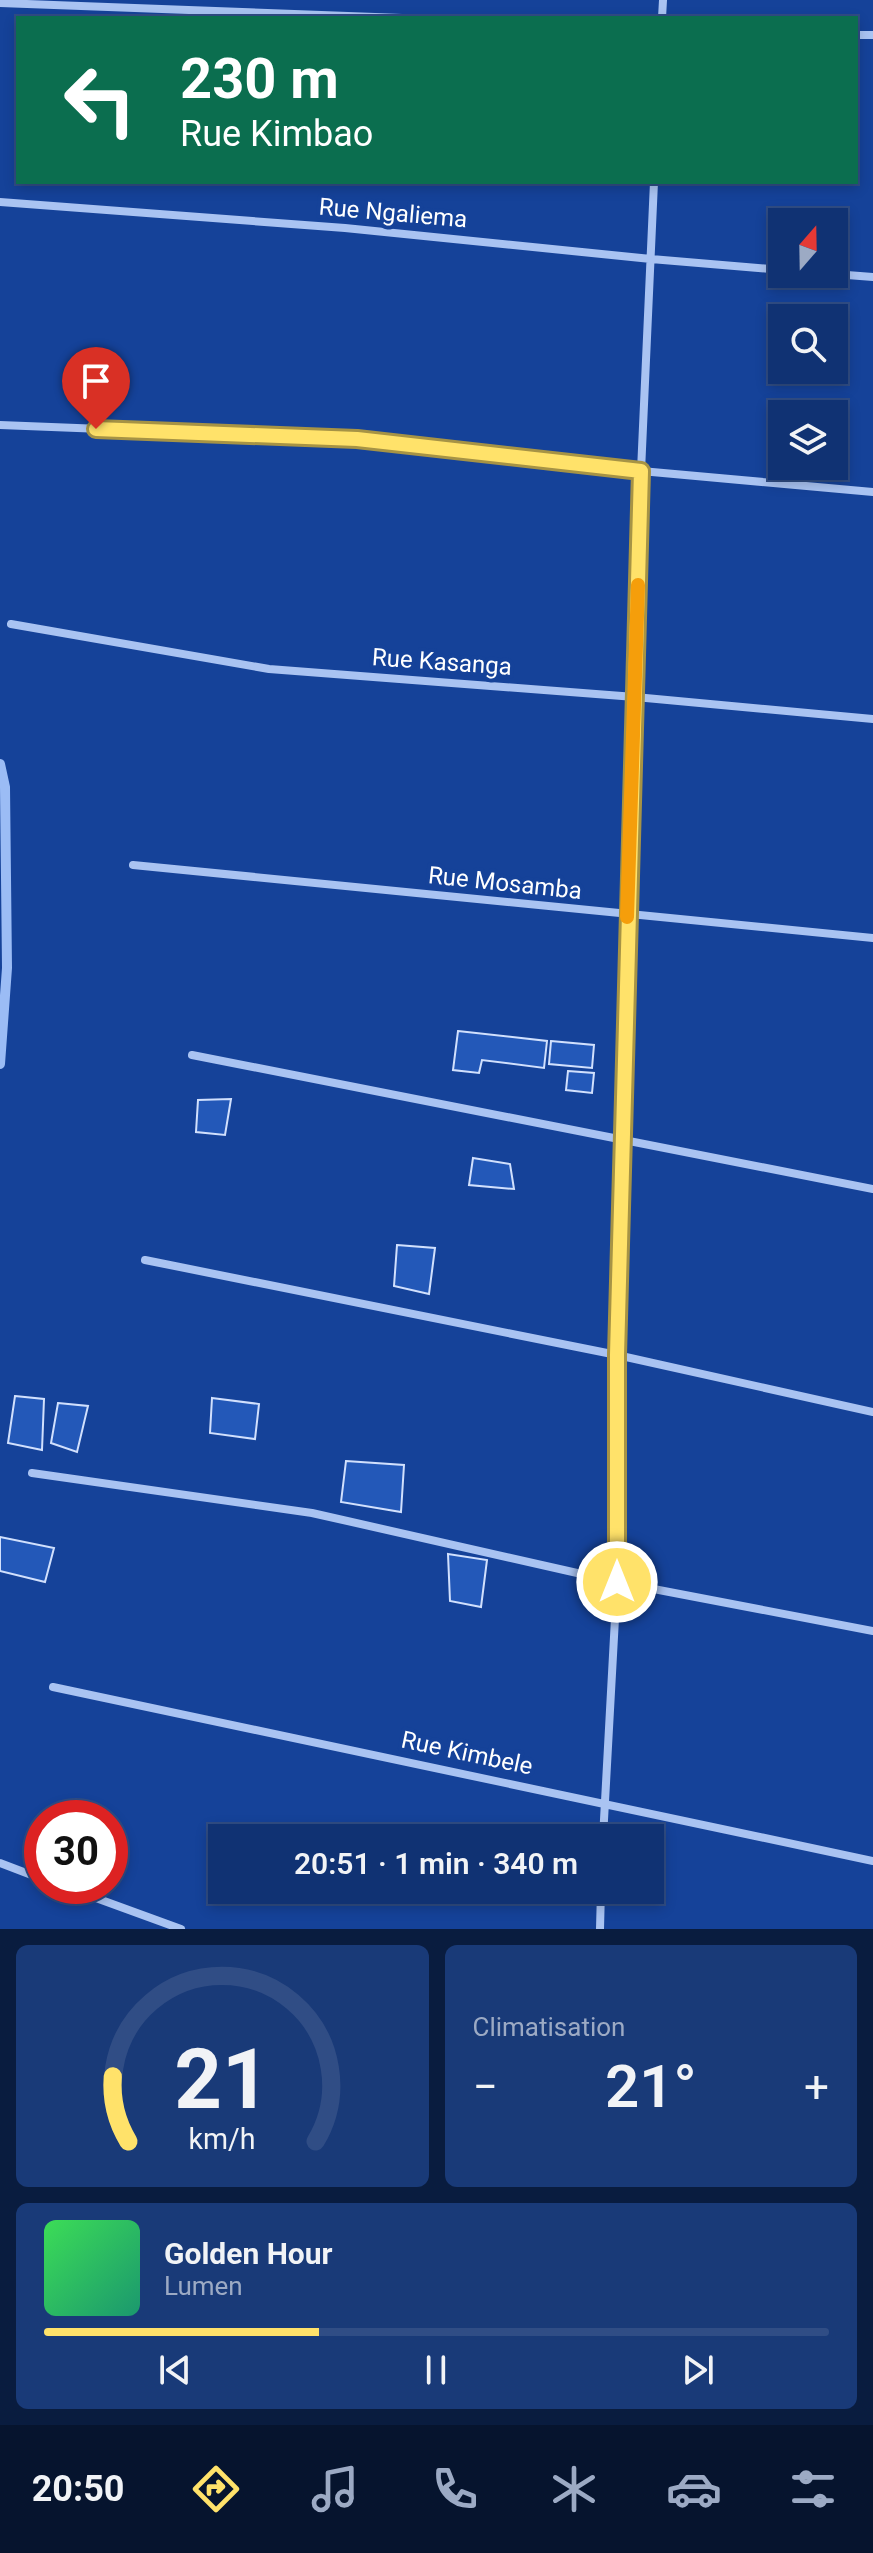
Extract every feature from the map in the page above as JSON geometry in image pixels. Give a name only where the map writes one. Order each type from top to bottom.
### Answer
[{"type":"street","points":[[0,3],[348,16]]},
{"type":"street","points":[[603,1824],[617,1582],[617,1355],[627,916],[654,184]]},
{"type":"street","name":"Rue Ngaliema","points":[[0,202],[345,228],[768,269]]},
{"type":"street","points":[[848,275],[873,277]]},
{"type":"street","points":[[0,425],[357,439],[641,471],[873,492]]},
{"type":"street","name":"Rue Kasanga","points":[[11,624],[269,669],[873,719]]},
{"type":"street","name":"Rue Mosamba","points":[[133,865],[873,938]]},
{"type":"street","points":[[192,1055],[873,1189]]},
{"type":"street","points":[[145,1260],[617,1355],[873,1412]]},
{"type":"street","points":[[32,1473],[312,1513],[617,1582],[873,1631]]},
{"type":"street","name":"Rue Kimbele","points":[[53,1687],[873,1861]]},
{"type":"street","points":[[0,1863],[24,1872]]},
{"type":"street","points":[[112,1904],[181,1929]]},
{"type":"street","points":[[600,1929],[601,1904]]},
{"type":"building","points":[[458,1031],[547,1041],[544,1068],[482,1060],[479,1073],[453,1070]]},
{"type":"building","points":[[551,1041],[594,1045],[592,1068],[549,1064]]},
{"type":"building","points":[[568,1071],[594,1073],[592,1093],[566,1090]]},
{"type":"building","points":[[231,1099],[225,1135],[196,1132],[198,1100]]},
{"type":"building","points":[[473,1158],[510,1164],[514,1189],[469,1185]]},
{"type":"building","points":[[397,1245],[435,1248],[429,1294],[394,1286]]},
{"type":"building","points":[[15,1396],[44,1399],[42,1450],[8,1443]]},
{"type":"building","points":[[212,1398],[259,1404],[255,1439],[210,1433]]},
{"type":"building","points":[[58,1403],[88,1406],[77,1452],[51,1443]]},
{"type":"building","points":[[346,1461],[404,1465],[401,1512],[341,1502]]},
{"type":"building","points":[[0,1537],[54,1548],[45,1582],[0,1571]]},
{"type":"building","points":[[448,1554],[487,1560],[481,1607],[450,1601]]},
{"type":"waterway","points":[[0,764],[5,787],[7,968],[0,1064]]},
{"type":"slow traffic","points":[[627,917],[638,585]]},
{"type":"route","points":[[96,429],[357,439],[641,471],[617,1355],[617,1582]]}]
